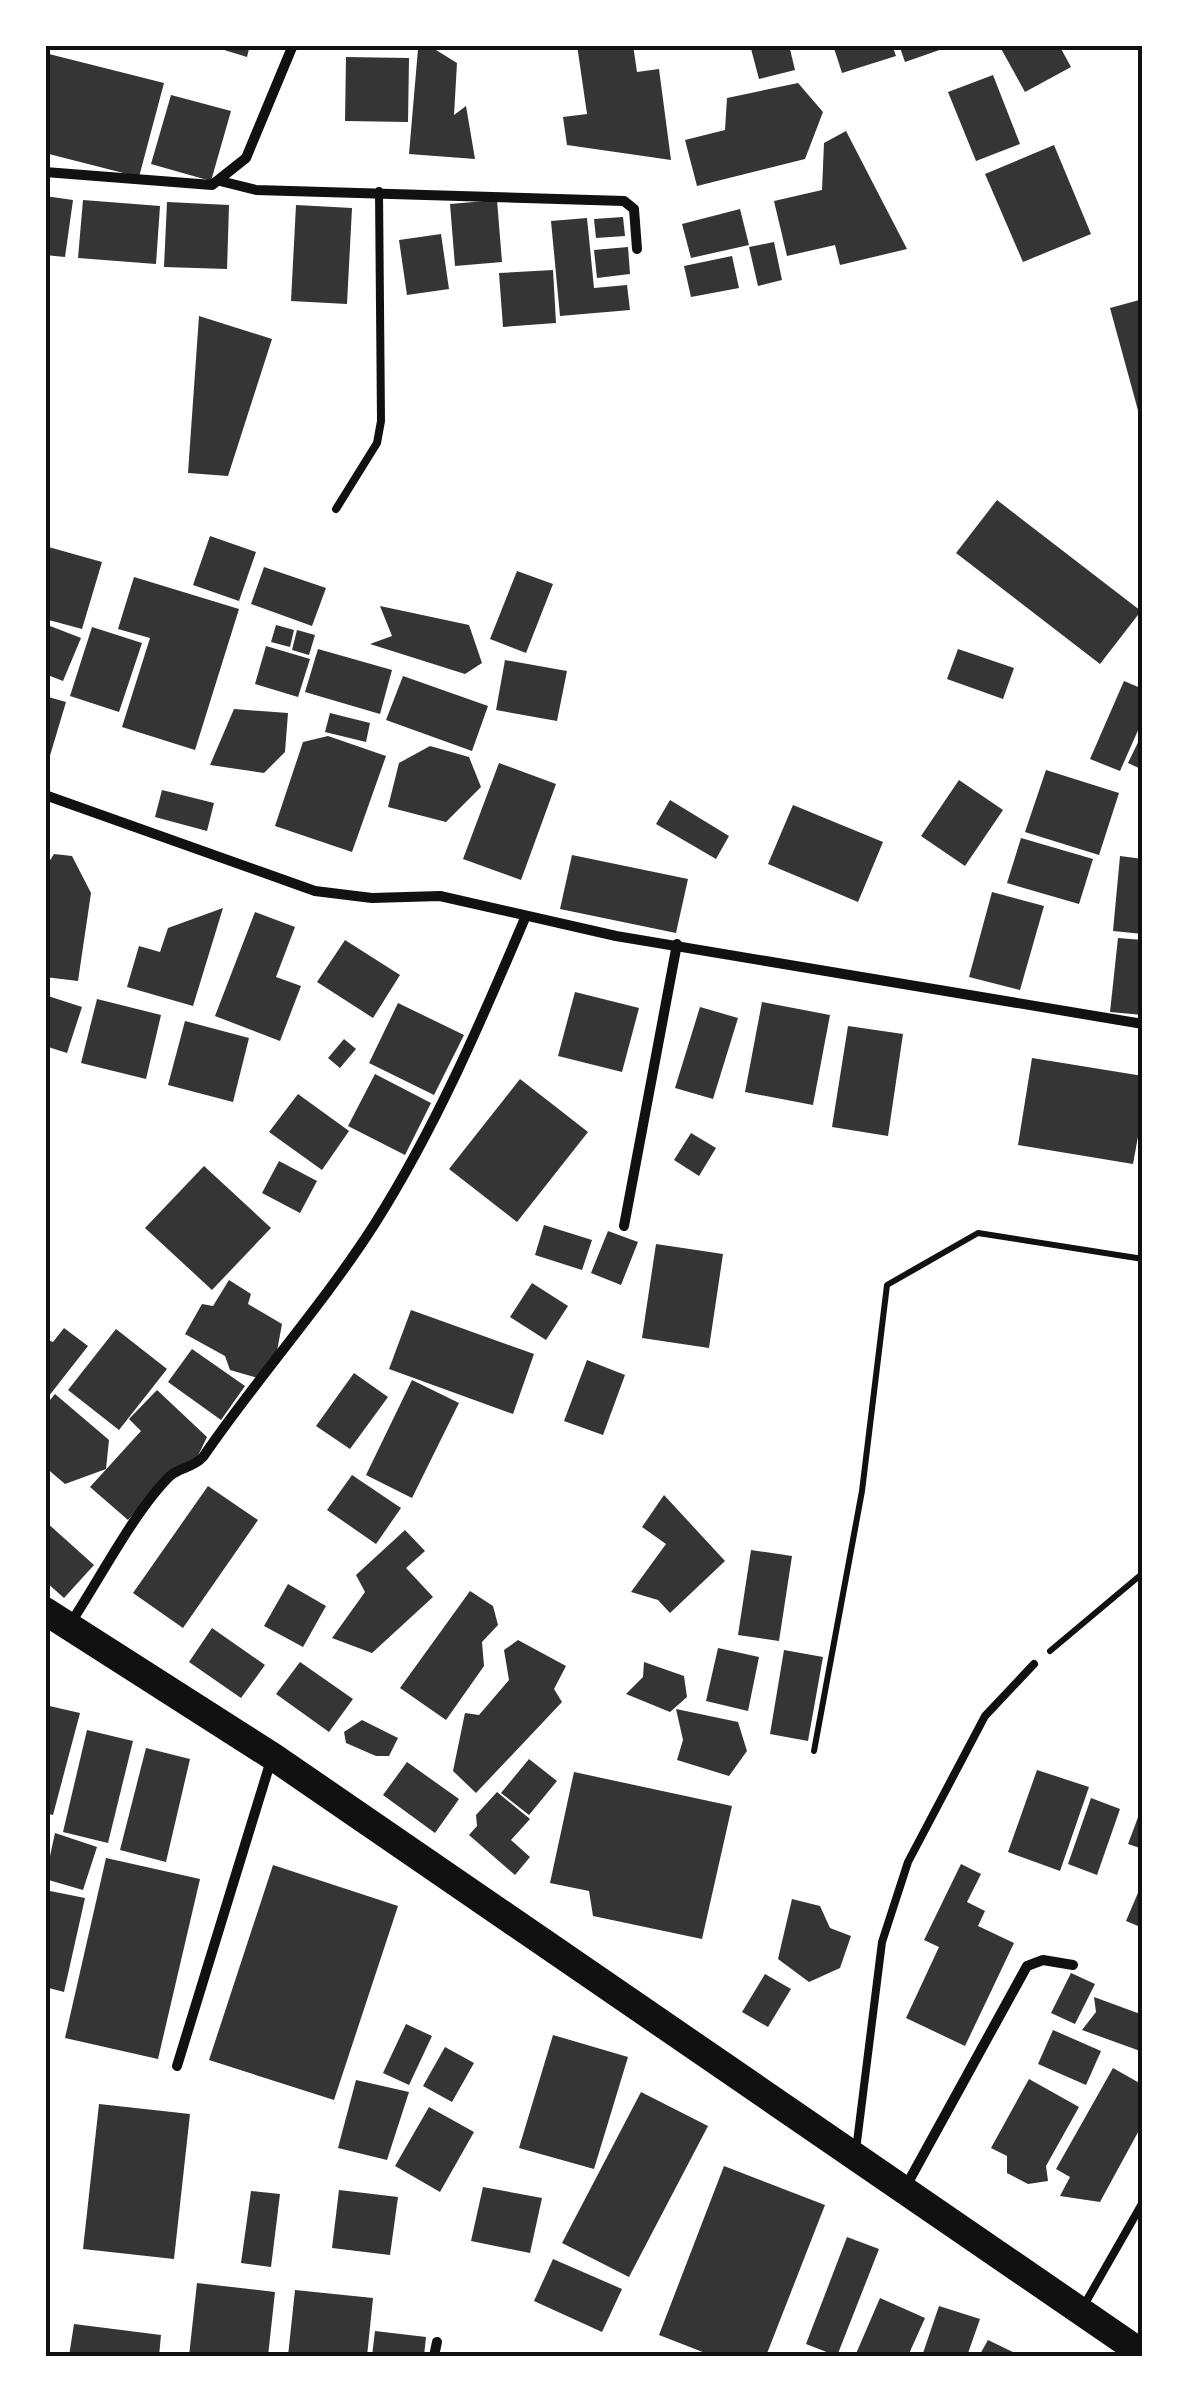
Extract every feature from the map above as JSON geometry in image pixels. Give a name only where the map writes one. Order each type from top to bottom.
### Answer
[{"type":"highway","points":[[45,1611],[272,1756],[902,2193],[1143,2354]]},
{"type":"street","points":[[45,172],[170,184],[212,185],[220,181],[246,158],[294,45]]},
{"type":"street","points":[[220,181],[256,190],[624,201],[634,209],[638,249]]},
{"type":"street","points":[[45,796],[315,891],[372,898],[440,896],[524,918],[974,999],[1143,1024]]},
{"type":"street","points":[[70,1624],[154,1497],[172,1474],[193,1467],[203,1458],[286,1351],[373,1226],[441,1112],[524,918]]},
{"type":"street","points":[[624,1226],[677,944]]},
{"type":"street","points":[[177,2066],[272,1756]]},
{"type":"street","points":[[902,2193],[1027,1966],[1043,1960],[1073,1965]]},
{"type":"street","points":[[434,2356],[437,2342]]},
{"type":"lane","points":[[336,509],[376,443],[381,421],[378,192]]},
{"type":"lane","points":[[854,2160],[882,1942],[908,1862],[985,1716],[1034,1664]]},
{"type":"lane","points":[[1080,2311],[1143,2202]]},
{"type":"path","points":[[814,1751],[862,1491],[887,1285],[978,1233],[1143,1259]]},
{"type":"path","points":[[1034,1664],[1143,1573]]},
{"type":"building","points":[[208,45],[250,45],[247,57]]},
{"type":"building","points":[[577,45],[633,45],[637,72],[659,69],[671,160],[567,145],[563,117],[587,114]]},
{"type":"building","points":[[750,45],[789,45],[795,70],[759,79]]},
{"type":"building","points":[[833,45],[892,45],[896,56],[842,73]]},
{"type":"building","points":[[899,45],[951,45],[951,46],[905,62]]},
{"type":"building","points":[[999,45],[1059,45],[1071,67],[1025,92]]},
{"type":"building","points":[[418,49],[436,50],[457,63],[454,115],[466,106],[475,159],[409,154]]},
{"type":"building","points":[[45,53],[164,83],[139,177],[45,153]]},
{"type":"building","points":[[346,57],[409,58],[408,122],[345,121]]},
{"type":"building","points":[[993,75],[1020,144],[976,161],[948,92]]},
{"type":"building","points":[[798,83],[823,112],[805,159],[697,186],[685,140],[725,130],[727,98]]},
{"type":"building","points":[[171,95],[231,111],[211,181],[151,164]]},
{"type":"building","points":[[846,131],[907,249],[840,265],[835,245],[787,256],[774,201],[822,190],[824,143]]},
{"type":"building","points":[[1054,145],[1091,234],[1023,262],[985,174]]},
{"type":"building","points":[[45,196],[73,200],[65,257],[45,255]]},
{"type":"building","points":[[83,200],[160,206],[156,264],[78,258]]},
{"type":"building","points":[[497,200],[502,262],[455,266],[450,204]]},
{"type":"building","points":[[167,202],[229,205],[227,269],[164,267]]},
{"type":"building","points":[[296,205],[352,208],[347,304],[291,301]]},
{"type":"building","points":[[740,209],[749,245],[691,258],[682,224]]},
{"type":"building","points":[[623,217],[625,236],[596,238],[594,219]]},
{"type":"building","points":[[587,218],[594,288],[627,285],[630,310],[560,316],[551,221]]},
{"type":"building","points":[[441,234],[449,289],[407,295],[399,240]]},
{"type":"building","points":[[774,242],[782,280],[758,286],[749,247]]},
{"type":"building","points":[[628,247],[630,274],[597,278],[594,250]]},
{"type":"building","points":[[732,256],[739,288],[691,297],[684,266]]},
{"type":"building","points":[[553,270],[556,323],[503,327],[499,273]]},
{"type":"building","points":[[1143,299],[1143,424],[1142,425],[1110,308]]},
{"type":"building","points":[[199,316],[272,339],[228,476],[188,473]]},
{"type":"building","points":[[997,500],[1141,611],[1100,664],[956,553]]},
{"type":"building","points":[[210,536],[256,552],[239,601],[193,585]]},
{"type":"building","points":[[45,546],[102,562],[82,629],[45,619]]},
{"type":"building","points":[[264,567],[326,588],[312,626],[251,604]]},
{"type":"building","points":[[517,571],[553,584],[526,653],[490,639]]},
{"type":"building","points":[[134,577],[239,609],[195,750],[122,727],[150,638],[118,629]]},
{"type":"building","points":[[380,606],[469,625],[482,663],[465,674],[370,644],[392,636]]},
{"type":"building","points":[[45,624],[81,638],[63,681],[45,674]]},
{"type":"building","points":[[276,625],[294,630],[290,647],[271,642]]},
{"type":"building","points":[[92,627],[142,643],[119,712],[70,696]]},
{"type":"building","points":[[297,630],[315,635],[309,655],[292,650]]},
{"type":"building","points":[[266,646],[310,659],[298,697],[255,684]]},
{"type":"building","points":[[318,649],[392,670],[380,714],[305,692]]},
{"type":"building","points":[[958,649],[1014,668],[1003,699],[947,679]]},
{"type":"building","points":[[505,660],[567,671],[557,721],[496,710]]},
{"type":"building","points":[[403,676],[488,706],[472,751],[386,720]]},
{"type":"building","points":[[1124,681],[1143,689],[1143,719],[1120,771],[1090,759]]},
{"type":"building","points":[[45,696],[66,702],[46,769],[45,769]]},
{"type":"building","points":[[234,709],[288,713],[285,752],[264,773],[210,765]]},
{"type":"building","points":[[330,713],[370,723],[366,742],[325,732]]},
{"type":"building","points":[[1143,732],[1143,770],[1128,763]]},
{"type":"building","points":[[328,736],[386,756],[352,852],[275,826],[303,742]]},
{"type":"building","points":[[430,746],[469,757],[481,787],[446,822],[388,807],[399,763]]},
{"type":"building","points":[[499,763],[556,784],[521,880],[463,859]]},
{"type":"building","points":[[1046,770],[1119,793],[1099,855],[1025,832]]},
{"type":"building","points":[[959,780],[1003,810],[965,866],[921,836]]},
{"type":"building","points":[[162,790],[214,803],[207,831],[155,817]]},
{"type":"building","points":[[670,800],[729,836],[716,859],[656,824]]},
{"type":"building","points":[[793,805],[883,842],[858,902],[768,864]]},
{"type":"building","points":[[1021,838],[1093,859],[1079,904],[1007,883]]},
{"type":"building","points":[[54,854],[72,856],[91,893],[78,981],[45,977],[45,868]]},
{"type":"building","points":[[572,855],[688,879],[676,933],[560,909]]},
{"type":"building","points":[[1120,856],[1143,859],[1143,934],[1113,931]]},
{"type":"building","points":[[992,892],[1044,906],[1020,990],[969,977]]},
{"type":"building","points":[[223,908],[193,1006],[127,987],[139,946],[160,952],[168,928]]},
{"type":"building","points":[[255,912],[295,927],[276,977],[301,986],[280,1041],[215,1016]]},
{"type":"building","points":[[1118,938],[1143,940],[1143,1015],[1110,1012]]},
{"type":"building","points":[[345,940],[400,975],[373,1018],[317,982]]},
{"type":"building","points":[[575,992],[639,1008],[622,1072],[558,1056]]},
{"type":"building","points":[[45,995],[82,1007],[67,1053],[45,1046]]},
{"type":"building","points":[[97,999],[161,1015],[146,1079],[81,1063]]},
{"type":"building","points":[[762,1002],[830,1015],[813,1105],[745,1092]]},
{"type":"building","points":[[398,1003],[464,1035],[434,1095],[369,1063]]},
{"type":"building","points":[[700,1007],[738,1018],[713,1099],[675,1088]]},
{"type":"building","points":[[185,1021],[249,1038],[233,1102],[168,1085]]},
{"type":"building","points":[[848,1026],[903,1034],[888,1136],[832,1127]]},
{"type":"building","points":[[344,1039],[356,1049],[340,1068],[328,1058]]},
{"type":"building","points":[[1032,1058],[1143,1076],[1143,1109],[1133,1164],[1018,1145]]},
{"type":"building","points":[[375,1074],[431,1103],[405,1155],[348,1126]]},
{"type":"building","points":[[520,1079],[588,1132],[517,1222],[449,1169]]},
{"type":"building","points":[[298,1094],[349,1131],[322,1170],[269,1132]]},
{"type":"building","points":[[691,1133],[716,1148],[699,1176],[674,1160]]},
{"type":"building","points":[[279,1161],[317,1181],[300,1213],[262,1193]]},
{"type":"building","points":[[204,1166],[271,1228],[212,1290],[145,1228]]},
{"type":"building","points":[[544,1225],[592,1240],[582,1270],[535,1255]]},
{"type":"building","points":[[608,1231],[638,1242],[621,1285],[591,1273]]},
{"type":"building","points":[[656,1244],[723,1254],[709,1348],[642,1338]]},
{"type":"building","points":[[229,1280],[251,1294],[248,1304],[282,1324],[275,1362],[261,1379],[230,1370],[225,1356],[185,1334],[202,1304],[213,1306]]},
{"type":"building","points":[[532,1283],[568,1306],[546,1340],[510,1317]]},
{"type":"building","points":[[411,1310],[534,1354],[513,1414],[389,1369]]},
{"type":"building","points":[[64,1328],[88,1346],[45,1401],[45,1339],[53,1342]]},
{"type":"building","points":[[116,1329],[167,1369],[119,1430],[68,1390]]},
{"type":"building","points":[[192,1349],[245,1386],[221,1420],[168,1382]]},
{"type":"building","points":[[587,1360],[625,1375],[603,1435],[564,1421]]},
{"type":"building","points":[[354,1373],[388,1397],[350,1449],[316,1426]]},
{"type":"building","points":[[412,1380],[459,1403],[412,1498],[366,1475]]},
{"type":"building","points":[[157,1390],[207,1437],[193,1466],[174,1469],[128,1520],[90,1487],[141,1431],[129,1419]]},
{"type":"building","points":[[55,1394],[109,1440],[106,1469],[65,1484],[45,1467],[45,1406]]},
{"type":"building","points":[[352,1475],[401,1508],[376,1544],[327,1510]]},
{"type":"building","points":[[208,1486],[258,1520],[183,1628],[133,1593]]},
{"type":"building","points":[[664,1495],[725,1561],[670,1613],[658,1600],[631,1592],[666,1544],[642,1527]]},
{"type":"building","points":[[45,1521],[94,1565],[64,1598],[45,1581]]},
{"type":"building","points":[[405,1530],[425,1551],[406,1568],[433,1597],[372,1653],[332,1638],[365,1592],[356,1575]]},
{"type":"building","points":[[751,1550],[792,1556],[779,1641],[738,1635]]},
{"type":"building","points":[[288,1584],[326,1606],[303,1647],[264,1626]]},
{"type":"building","points":[[470,1591],[493,1606],[498,1625],[482,1642],[484,1666],[446,1720],[400,1688]]},
{"type":"building","points":[[212,1628],[265,1665],[241,1698],[189,1662]]},
{"type":"building","points":[[518,1640],[566,1666],[554,1689],[562,1702],[476,1793],[453,1771],[465,1713],[479,1715],[509,1680],[504,1650]]},
{"type":"building","points":[[718,1648],[759,1657],[748,1711],[706,1701]]},
{"type":"building","points":[[784,1650],[823,1657],[808,1741],[770,1734]]},
{"type":"building","points":[[300,1662],[353,1699],[329,1732],[276,1694]]},
{"type":"building","points":[[644,1662],[684,1676],[687,1697],[670,1712],[626,1694],[643,1677]]},
{"type":"building","points":[[45,1705],[80,1713],[53,1815],[45,1813]]},
{"type":"building","points":[[676,1709],[738,1722],[747,1751],[729,1776],[677,1760],[683,1740]]},
{"type":"building","points":[[362,1720],[398,1738],[389,1756],[376,1756],[346,1743],[344,1732]]},
{"type":"building","points":[[87,1730],[133,1741],[108,1843],[63,1832]]},
{"type":"building","points":[[146,1748],[190,1759],[166,1862],[120,1850]]},
{"type":"building","points":[[529,1759],[557,1781],[529,1815],[501,1793]]},
{"type":"building","points":[[407,1762],[459,1799],[435,1833],[383,1795]]},
{"type":"building","points":[[1037,1770],[1089,1787],[1060,1871],[1008,1852]]},
{"type":"building","points":[[574,1772],[732,1806],[702,1939],[593,1916],[589,1891],[550,1883]]},
{"type":"building","points":[[497,1792],[530,1819],[511,1840],[530,1857],[515,1875],[469,1835],[477,1826],[476,1815]]},
{"type":"building","points":[[1091,1798],[1120,1809],[1097,1875],[1068,1864]]},
{"type":"building","points":[[1143,1804],[1143,1849],[1128,1844]]},
{"type":"building","points":[[55,1833],[97,1847],[83,1890],[45,1879]]},
{"type":"building","points":[[106,1858],[200,1879],[158,2059],[65,2038]]},
{"type":"building","points":[[961,1864],[981,1874],[967,1902],[985,1911],[978,1926],[1014,1943],[965,2046],[906,2018],[939,1947],[924,1940]]},
{"type":"building","points":[[273,1865],[398,1906],[334,2100],[209,2060]]},
{"type":"building","points":[[1143,1881],[1143,1928],[1126,1921]]},
{"type":"building","points":[[45,1890],[85,1898],[64,1992],[45,1987]]},
{"type":"building","points":[[792,1899],[820,1906],[830,1928],[851,1936],[840,1968],[809,1982],[778,1959]]},
{"type":"building","points":[[1071,1973],[1095,1984],[1075,2024],[1051,2013]]},
{"type":"building","points":[[765,1974],[791,1989],[768,2027],[742,2012]]},
{"type":"building","points":[[1094,1997],[1143,2015],[1143,2052],[1082,2030],[1096,2012]]},
{"type":"building","points":[[406,2024],[432,2036],[409,2085],[383,2073]]},
{"type":"building","points":[[1053,2030],[1101,2051],[1086,2085],[1038,2064]]},
{"type":"building","points":[[553,2035],[628,2057],[594,2169],[519,2148]]},
{"type":"building","points":[[445,2047],[474,2063],[452,2102],[423,2086]]},
{"type":"building","points":[[1113,2068],[1143,2085],[1143,2123],[1100,2202],[1060,2196],[1070,2177],[1056,2169]]},
{"type":"building","points":[[1029,2079],[1079,2107],[1046,2166],[1048,2181],[1028,2184],[1007,2173],[1007,2156],[991,2148]]},
{"type":"building","points":[[356,2080],[409,2092],[387,2160],[338,2148]]},
{"type":"building","points":[[641,2092],[708,2126],[629,2277],[562,2243]]},
{"type":"building","points":[[99,2104],[190,2114],[174,2259],[83,2249]]},
{"type":"building","points":[[429,2107],[474,2132],[440,2192],[395,2166]]},
{"type":"building","points":[[724,2166],[825,2205],[766,2356],[713,2356],[659,2335]]},
{"type":"building","points":[[483,2187],[542,2198],[530,2253],[471,2241]]},
{"type":"building","points":[[339,2190],[398,2197],[390,2255],[332,2248]]},
{"type":"building","points":[[251,2191],[280,2194],[271,2267],[241,2263]]},
{"type":"building","points":[[847,2237],[879,2249],[837,2356],[806,2344]]},
{"type":"building","points":[[553,2259],[622,2289],[602,2332],[534,2301]]},
{"type":"building","points":[[197,2283],[275,2292],[268,2356],[189,2356]]},
{"type":"building","points":[[295,2290],[373,2298],[367,2356],[288,2356]]},
{"type":"building","points":[[880,2298],[925,2318],[908,2356],[855,2356]]},
{"type":"building","points":[[939,2306],[980,2319],[967,2356],[922,2356]]},
{"type":"building","points":[[74,2324],[161,2335],[159,2356],[69,2356]]},
{"type":"building","points":[[375,2331],[426,2337],[424,2356],[372,2356]]},
{"type":"building","points":[[988,2340],[1021,2356],[979,2356]]}]
